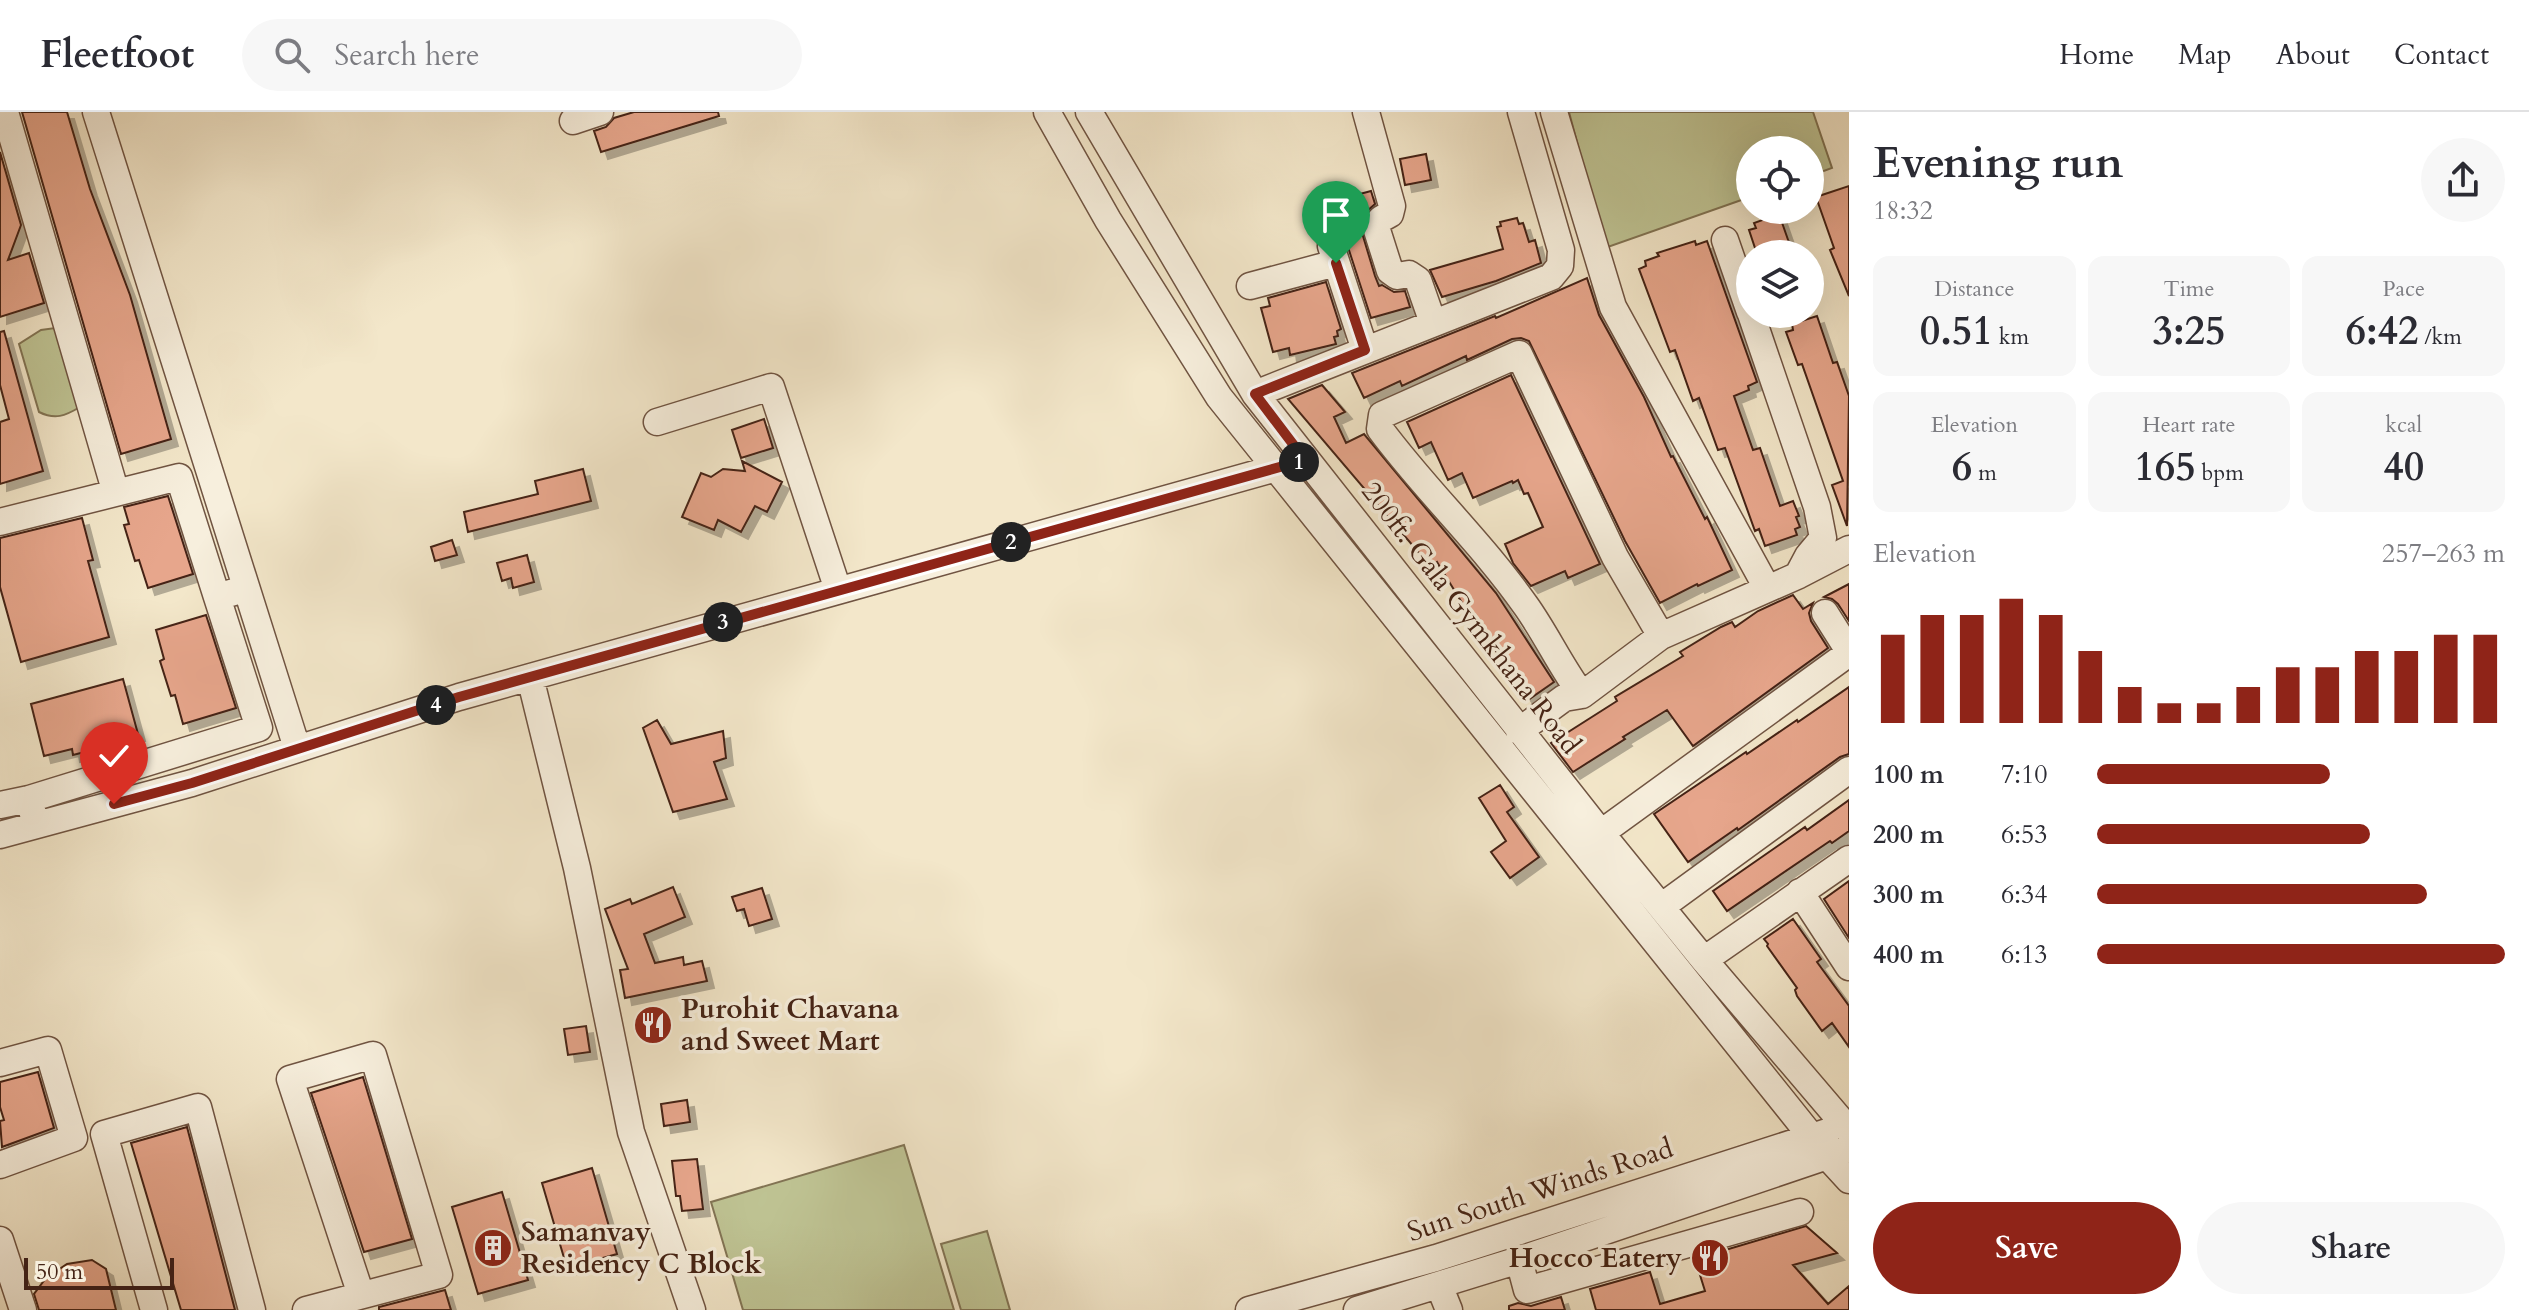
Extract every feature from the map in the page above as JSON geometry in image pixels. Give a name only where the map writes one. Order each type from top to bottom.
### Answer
[{"type":"street","points":[[5,112],[113,483]]},
{"type":"street","points":[[96,112],[297,748]]},
{"type":"street","points":[[573,121],[600,112]]},
{"type":"street","points":[[1047,112],[1108,220],[1219,397],[1839,1137],[1849,1180]]},
{"type":"street","name":"200ft. Gala Gymkhana Road","points":[[1089,112],[1255,394],[1519,731],[1704,960],[1839,1137]]},
{"type":"street","points":[[1366,112],[1392,206],[1390,214],[1381,219],[1376,227],[1390,271],[1397,276],[1409,274],[1418,280],[1433,323]]},
{"type":"street","points":[[1255,394],[1551,277],[1560,266],[1561,250],[1521,112]]},
{"type":"street","points":[[1554,112],[1613,307],[1767,588]]},
{"type":"street","points":[[1725,240],[1736,272]]},
{"type":"street","points":[[1250,286],[1334,254],[1365,350]]},
{"type":"street","points":[[1755,328],[1817,507],[1823,538],[1808,556],[1799,575]]},
{"type":"street","points":[[1582,695],[1561,667],[1528,608],[1380,429],[1382,415],[1519,354],[1615,557],[1661,636]]},
{"type":"street","points":[[657,422],[771,387],[838,590]]},
{"type":"street","points":[[0,835],[192,783],[530,677],[1305,460]]},
{"type":"street","points":[[0,522],[179,477],[259,728],[29,799],[0,805]]},
{"type":"street","points":[[1519,731],[1564,698],[1582,695],[1661,636],[1799,575],[1849,549]]},
{"type":"street","points":[[217,597],[246,587]]},
{"type":"street","points":[[1601,833],[1849,652],[1825,613]]},
{"type":"street","points":[[530,677],[577,868],[631,1132],[692,1310]]},
{"type":"street","points":[[1661,907],[1849,770]]},
{"type":"street","points":[[29,799],[36,825]]},
{"type":"street","points":[[1704,960],[1849,859]]},
{"type":"street","points":[[1800,892],[1849,967]]},
{"type":"street","points":[[0,1063],[48,1050],[74,1138],[0,1165]]},
{"type":"street","points":[[306,1310],[358,1301],[439,1275],[373,1055],[290,1079],[358,1301]]},
{"type":"street","points":[[154,1310],[104,1134],[198,1107],[252,1310]]},
{"type":"street","points":[[1357,1310],[1519,1260],[1839,1137]]},
{"type":"street","name":"Sun South Winds Road","points":[[1249,1310],[1436,1258],[1839,1137]]},
{"type":"street","points":[[1519,1260],[1529,1300],[1800,1212]]},
{"type":"street","points":[[0,1240],[23,1310]]},
{"type":"street","points":[[1439,1285],[1449,1310]]},
{"type":"green space","points":[[1569,112],[1813,112],[1821,136],[1736,136],[1736,202],[1605,248]]},
{"type":"green space","points":[[1824,144],[1832,168],[1824,171]]},
{"type":"green space","points":[[55,328],[80,407],[65,415],[55,416],[39,412],[19,344],[41,330]]},
{"type":"green space","points":[[904,1145],[954,1310],[743,1310],[711,1202]]},
{"type":"green space","points":[[987,1231],[1010,1310],[961,1310],[941,1244]]},
{"type":"building","points":[[22,112],[67,112],[90,189],[130,295],[171,439],[121,454]]},
{"type":"building","points":[[634,112],[718,112],[719,116],[601,152],[594,131],[606,127],[614,118]]},
{"type":"building","points":[[0,152],[21,225],[8,260],[29,253],[44,303],[0,317]]},
{"type":"building","points":[[1426,154],[1431,180],[1405,185],[1400,159]]},
{"type":"building","points":[[1849,186],[1849,296],[1830,250],[1834,248],[1824,220],[1824,194]]},
{"type":"building","points":[[1371,191],[1375,204],[1367,211],[1360,226],[1375,276],[1379,286],[1394,292],[1405,291],[1410,307],[1371,318],[1346,241],[1334,230],[1330,202]]},
{"type":"building","points":[[1517,218],[1519,224],[1523,223],[1529,242],[1535,240],[1541,263],[1496,281],[1442,297],[1430,270],[1503,249],[1497,227],[1501,226],[1500,222]]},
{"type":"building","points":[[1754,224],[1782,224],[1788,240],[1752,240],[1749,230],[1756,228]]},
{"type":"building","points":[[1695,241],[1696,245],[1707,241],[1757,382],[1748,386],[1749,390],[1734,396],[1753,450],[1760,448],[1780,506],[1793,501],[1799,516],[1796,517],[1800,527],[1795,529],[1797,535],[1765,546],[1759,529],[1755,531],[1725,448],[1718,450],[1699,398],[1693,401],[1675,350],[1670,352],[1639,269],[1646,266],[1645,261],[1659,256],[1657,253]]},
{"type":"building","points":[[1587,278],[1599,315],[1732,570],[1660,603],[1625,541],[1529,341],[1512,339],[1467,360],[1466,356],[1402,386],[1400,381],[1364,398],[1352,373],[1496,318]]},
{"type":"building","points":[[1326,282],[1341,329],[1334,337],[1336,344],[1290,355],[1289,348],[1273,352],[1261,308],[1270,306],[1268,298]]},
{"type":"building","points":[[1821,328],[1849,396],[1847,526],[1832,485],[1843,481],[1802,364],[1798,365],[1786,332]]},
{"type":"building","points":[[4,331],[43,471],[0,484],[0,422],[9,419],[0,385],[0,332]]},
{"type":"building","points":[[1511,375],[1600,564],[1568,578],[1565,571],[1531,586],[1513,563],[1505,544],[1543,527],[1528,493],[1524,494],[1518,480],[1473,498],[1462,473],[1448,480],[1431,442],[1419,448],[1407,422]]},
{"type":"building","points":[[1322,385],[1345,412],[1334,417],[1346,443],[1364,434],[1496,593],[1554,682],[1528,700],[1437,562],[1431,567],[1288,399]]},
{"type":"building","points":[[764,419],[773,448],[741,458],[732,430]]},
{"type":"building","points":[[742,461],[782,482],[767,512],[755,506],[741,532],[718,520],[714,530],[682,517],[701,473],[711,477],[723,469],[745,471]]},
{"type":"building","points":[[583,469],[591,501],[468,532],[464,512],[538,494],[535,481]]},
{"type":"building","points":[[168,496],[193,574],[148,588],[139,560],[135,561],[124,525],[129,524],[124,507]]},
{"type":"building","points":[[82,518],[93,560],[88,561],[109,637],[21,662],[0,587],[0,538]]},
{"type":"building","points":[[452,540],[457,555],[435,561],[431,547]]},
{"type":"building","points":[[527,555],[534,582],[513,588],[511,578],[502,581],[497,563]]},
{"type":"building","points":[[1849,584],[1849,621],[1838,604],[1824,597]]},
{"type":"building","points":[[1793,595],[1803,609],[1813,603],[1809,613],[1811,621],[1828,648],[1693,746],[1667,710],[1573,772],[1551,743],[1617,701],[1615,697],[1683,656],[1680,652],[1721,627],[1732,622],[1735,627],[1758,611]]},
{"type":"building","points":[[206,615],[236,708],[183,724],[175,695],[171,696],[160,661],[164,659],[156,630]]},
{"type":"building","points":[[123,679],[138,734],[115,740],[116,744],[73,755],[72,749],[44,756],[31,704]]},
{"type":"building","points":[[1849,687],[1849,754],[1840,757],[1688,862],[1654,814]]},
{"type":"building","points":[[657,720],[671,744],[723,731],[726,758],[714,762],[727,799],[673,812],[643,728]]},
{"type":"building","points":[[1500,785],[1514,807],[1507,812],[1539,857],[1510,878],[1491,852],[1506,841],[1479,798]]},
{"type":"building","points":[[1849,800],[1849,831],[1727,911],[1713,891]]},
{"type":"building","points":[[1849,881],[1849,938],[1824,899]]},
{"type":"building","points":[[673,887],[685,917],[644,934],[655,963],[683,957],[684,965],[702,961],[707,981],[625,998],[620,970],[628,969],[605,909],[630,899],[632,904]]},
{"type":"building","points":[[762,888],[772,919],[749,926],[744,909],[737,911],[732,897]]},
{"type":"building","points":[[1793,919],[1821,959],[1817,962],[1849,1006],[1849,1047],[1832,1023],[1822,1031],[1767,946],[1764,939]]},
{"type":"building","points":[[586,1026],[590,1052],[568,1055],[564,1029]]},
{"type":"building","points":[[38,1072],[54,1128],[2,1147],[0,1121],[4,1120],[0,1107],[0,1082]]},
{"type":"building","points":[[363,1077],[412,1239],[364,1252],[311,1093]]},
{"type":"building","points":[[687,1100],[690,1122],[664,1126],[661,1104]]},
{"type":"building","points":[[187,1127],[235,1310],[181,1310],[131,1143]]},
{"type":"building","points":[[697,1159],[703,1209],[682,1211],[680,1196],[676,1196],[672,1161]]},
{"type":"building","points":[[592,1168],[617,1254],[567,1268],[542,1183]]},
{"type":"building","name":"Samanvay Residency C Block","points":[[502,1192],[528,1280],[478,1294],[452,1207]]},
{"type":"building","points":[[1806,1226],[1837,1253],[1793,1265],[1828,1304],[1849,1286],[1849,1310],[1596,1310],[1590,1289],[1650,1272],[1660,1304],[1705,1291],[1695,1259]]},
{"type":"building","points":[[92,1260],[106,1269],[116,1310],[39,1310],[34,1294],[46,1278],[67,1264]]},
{"type":"building","points":[[445,1290],[451,1310],[379,1310],[379,1307]]},
{"type":"building","points":[[1561,1297],[1565,1310],[1509,1310],[1509,1306],[1518,1303],[1531,1306]]},
{"type":"place","name":"Purohit Chavana and Sweet Mart","points":[[653,1025]]},
{"type":"place","name":"Samanvay Residency C Block","points":[[493,1248]]},
{"type":"place","name":"Hocco Eatery","points":[[1710,1258]]},
{"type":"route","points":[[114,804],[192,783],[459,697],[1305,460],[1255,394],[1365,350],[1336,263]]}]
